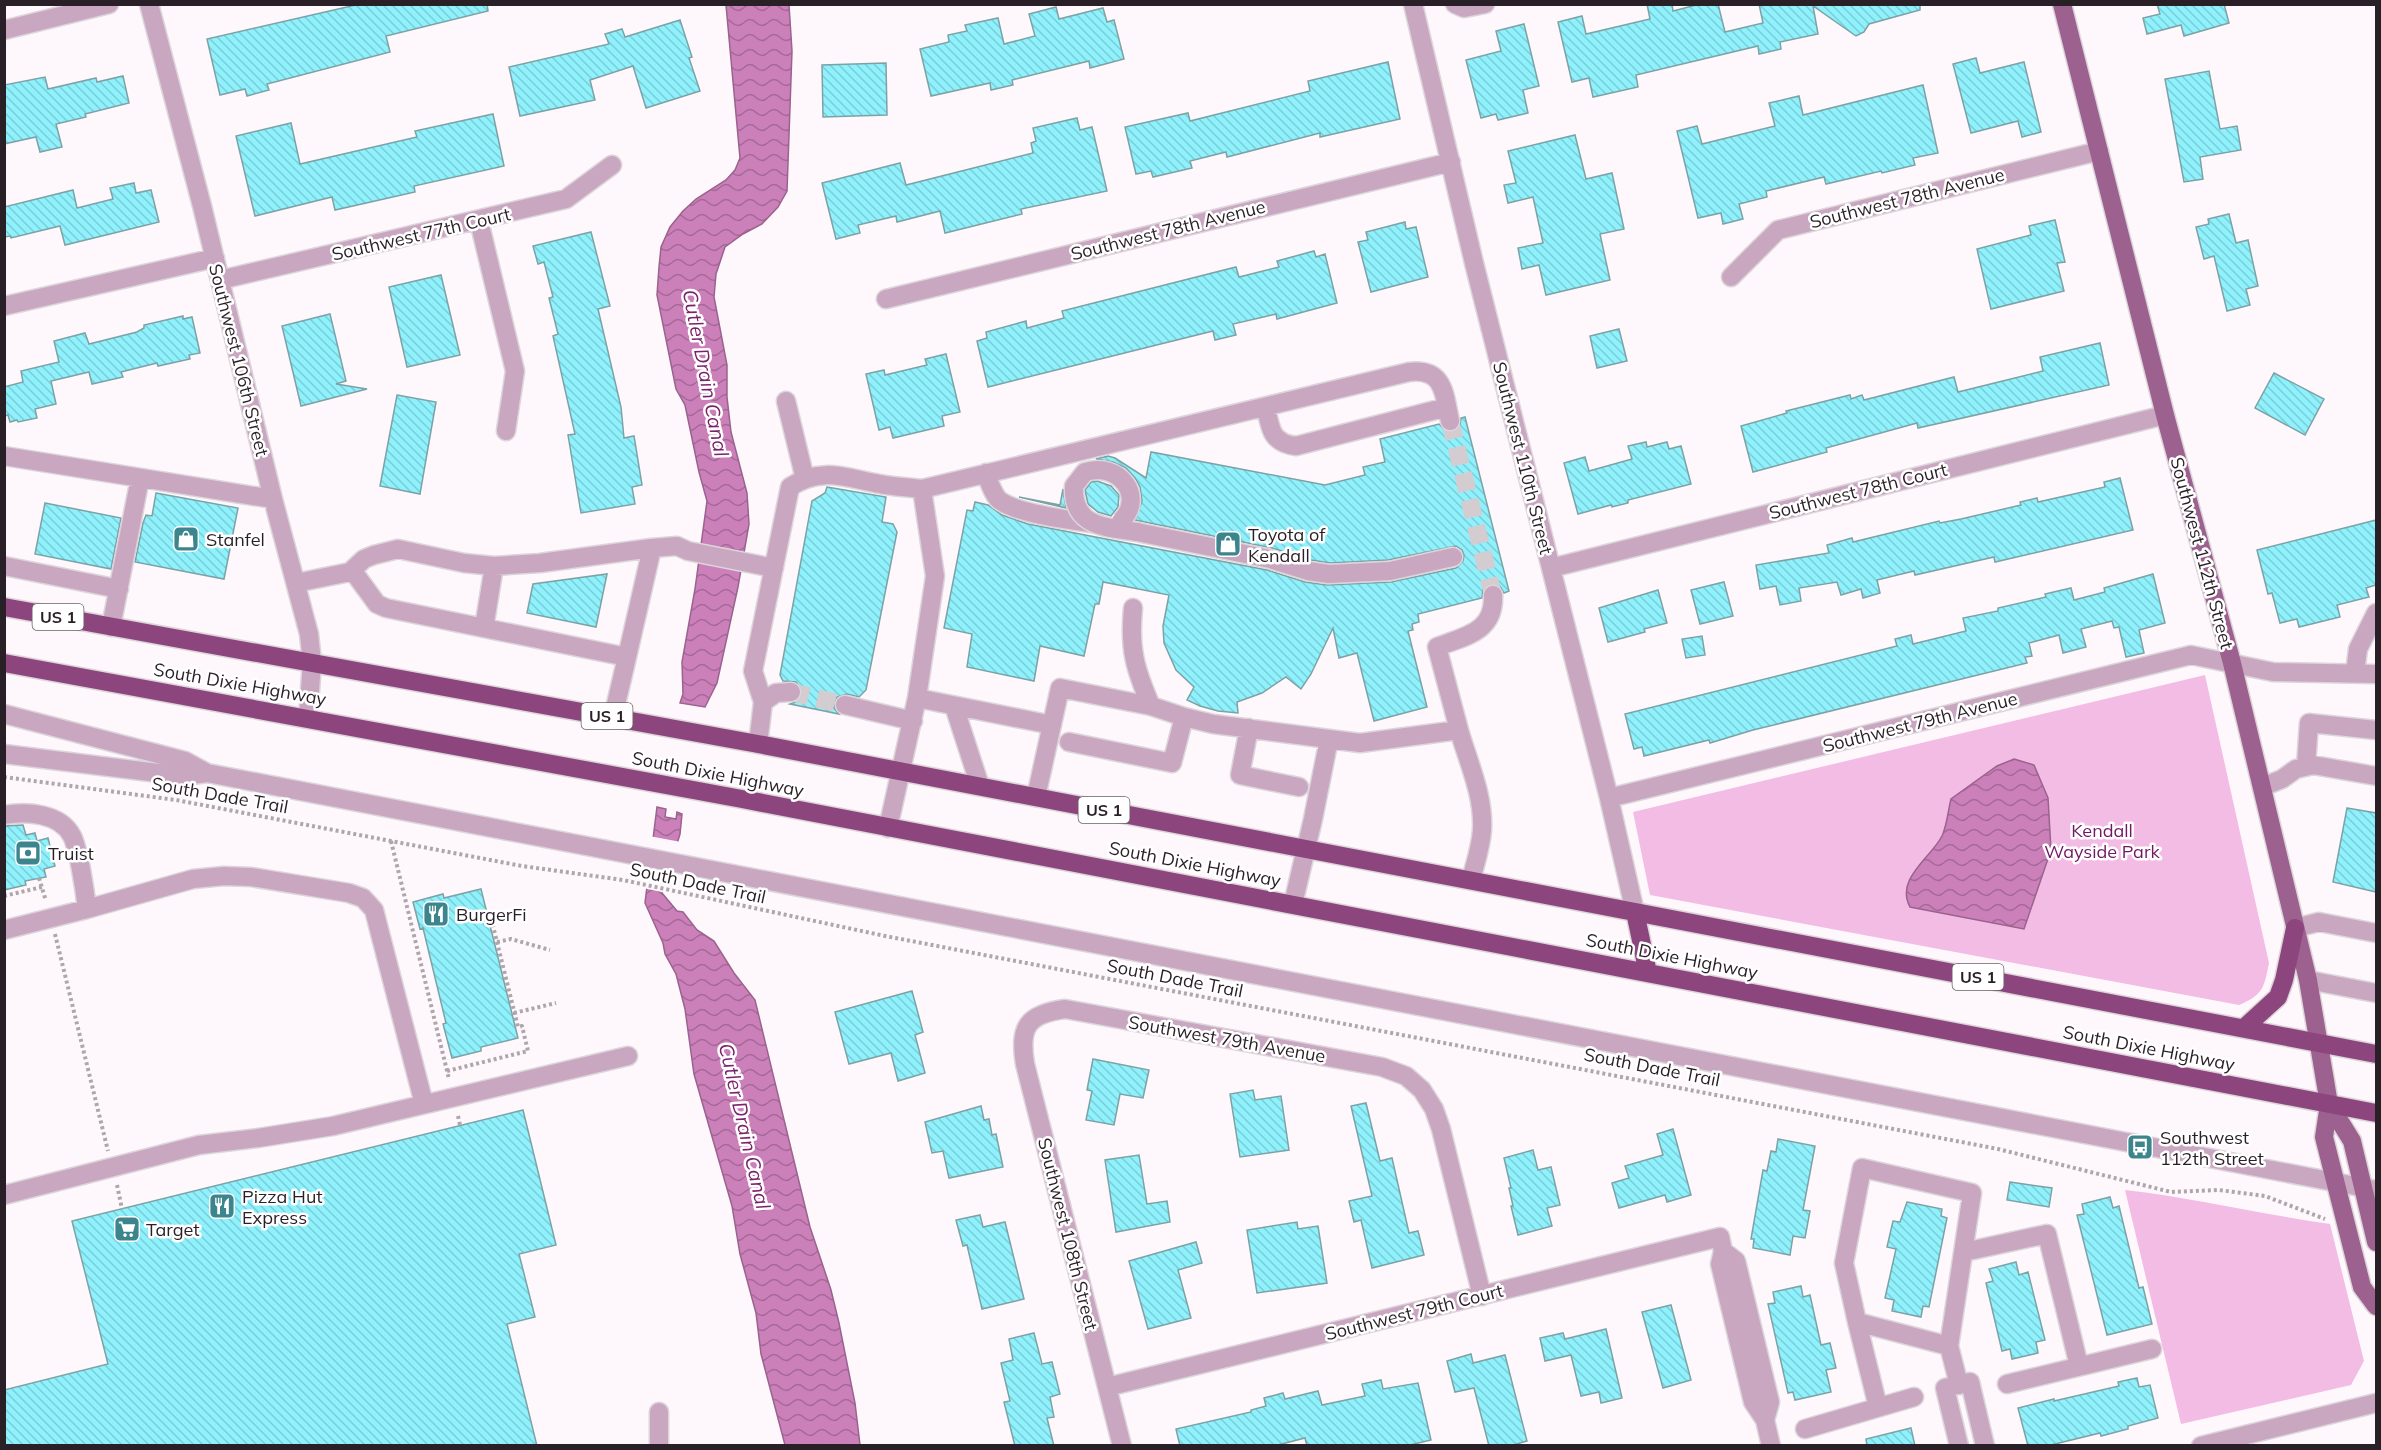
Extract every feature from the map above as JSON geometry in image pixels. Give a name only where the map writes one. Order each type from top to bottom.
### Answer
[{"type":"highway","name":"South Dixie Highway","points":[[4,607],[758,744],[2376,1054]]},
{"type":"highway","name":"South Dixie Highway","points":[[4,663],[308,718],[1293,904],[2376,1113]]},
{"type":"highway","points":[[1635,912],[1648,973]]},
{"type":"highway","points":[[2244,1028],[2277,997],[2284,980],[2295,928]]},
{"type":"main road","name":"Southwest 112th Street","points":[[2062,4],[2165,415],[2232,663],[2308,980],[2329,1104],[2324,1137],[2362,1287],[2376,1306]]},
{"type":"main road","name":"Southwest 112th Street","points":[[2329,1104],[2352,1142],[2370,1189],[2376,1242]]},
{"type":"street","points":[[4,30],[109,4]]},
{"type":"street","name":"Southwest 106th Street","points":[[150,4],[273,499],[309,634],[312,662],[308,718]]},
{"type":"street","name":"Southwest 110th Street","points":[[1413,4],[1450,162],[1609,798],[1635,912]]},
{"type":"street","points":[[1455,4],[1464,8],[1485,4]]},
{"type":"street","name":"Southwest 78th Avenue","points":[[1731,277],[1778,230],[2099,151]]},
{"type":"street","name":"Southwest 78th Avenue","points":[[886,299],[1450,162]]},
{"type":"street","name":"Southwest 77th Court","points":[[219,280],[566,199],[612,165]]},
{"type":"street","points":[[479,221],[515,371],[506,431]]},
{"type":"street","points":[[4,306],[214,258]]},
{"type":"street","points":[[758,744],[763,702],[753,671],[767,567],[790,487],[805,479],[828,473],[882,485],[922,489],[989,480],[1266,407],[1423,371],[1435,376],[1441,384],[1449,414],[1296,446],[1286,445],[1277,440],[1270,427],[1266,407]]},
{"type":"street","points":[[786,401],[805,479]]},
{"type":"street","name":"Southwest 78th Court","points":[[1551,568],[2165,415]]},
{"type":"street","points":[[4,456],[273,499]]},
{"type":"street","points":[[989,480],[997,497],[1019,510],[1097,524],[1112,524],[1121,521],[1128,514],[1130,494],[1118,475],[1104,469],[1085,472],[1074,486],[1075,505],[1082,515],[1098,525],[1270,559],[1308,571],[1329,574],[1390,571],[1453,557]]},
{"type":"street","points":[[111,627],[140,478]]},
{"type":"street","points":[[888,828],[917,698],[935,576],[922,489]]},
{"type":"street","points":[[296,583],[350,572],[374,555],[398,549],[464,563],[494,566],[540,563],[676,546],[688,551],[767,567]]},
{"type":"street","points":[[613,717],[652,548]]},
{"type":"street","points":[[484,628],[494,566]]},
{"type":"street","points":[[9,567],[119,589]]},
{"type":"street","points":[[350,572],[361,581],[377,604],[386,608],[627,657]]},
{"type":"street","points":[[1471,880],[1482,831],[1482,820],[1474,778],[1437,647],[1483,627],[1490,618],[1493,595]]},
{"type":"street","points":[[1133,609],[1130,639],[1133,657],[1151,706]]},
{"type":"street","points":[[2355,674],[2358,649],[2376,613]]},
{"type":"street","name":"Southwest 79th Avenue","points":[[1609,798],[2191,655],[2273,672],[2376,674]]},
{"type":"street","points":[[1036,797],[1060,688],[1151,706],[1184,717],[1360,743],[1459,730]]},
{"type":"street","points":[[763,702],[776,693],[791,692]]},
{"type":"street","points":[[917,698],[1052,725]]},
{"type":"street","points":[[845,705],[912,721]]},
{"type":"street","points":[[954,706],[980,786]]},
{"type":"street","points":[[4,714],[185,761],[207,773],[2370,1189]]},
{"type":"street","points":[[1069,742],[1172,763],[1184,717]]},
{"type":"street","points":[[2306,766],[2309,723],[2376,730]]},
{"type":"street","points":[[1249,728],[1240,776],[1299,788]]},
{"type":"street","points":[[1293,904],[1329,739]]},
{"type":"street","points":[[4,754],[183,776],[207,773]]},
{"type":"street","points":[[2262,787],[2282,779],[2296,769],[2313,765],[2376,776]]},
{"type":"street","points":[[4,815],[19,813],[42,816],[60,822],[72,836],[87,909]]},
{"type":"street","points":[[4,930],[193,879],[224,876],[311,885],[363,898],[374,910],[424,1104]]},
{"type":"street","points":[[2295,928],[2319,922],[2376,933]]},
{"type":"street","points":[[2308,980],[2376,993]]},
{"type":"street","name":"Southwest 79th Avenue","points":[[1029,1022],[1038,1015],[1065,1010],[1382,1067],[1406,1077],[1422,1090],[1434,1109],[1441,1129],[1482,1296]]},
{"type":"street","name":"Southwest 108th Street","points":[[1029,1022],[1023,1039],[1025,1064],[1122,1446]]},
{"type":"street","points":[[4,1195],[199,1145],[312,1130],[628,1056]]},
{"type":"street","points":[[1878,1407],[1844,1263],[1862,1168],[1972,1192],[1949,1346],[1958,1385],[1985,1446]]},
{"type":"street","points":[[1964,1252],[2047,1234],[2079,1366]]},
{"type":"street","name":"Southwest 79th Court","points":[[1107,1387],[1482,1296],[1721,1244],[1720,1264],[1753,1402],[1765,1420],[1771,1446]]},
{"type":"street","points":[[1857,1322],[1949,1346]]},
{"type":"street","points":[[2007,1384],[2152,1349]]},
{"type":"street","points":[[1958,1385],[1959,1446]]},
{"type":"street","points":[[1805,1429],[1914,1397]]},
{"type":"street","points":[[2201,1446],[2376,1402]]},
{"type":"street","points":[[659,1412],[659,1446]]},
{"type":"path","name":"South Dade Trail","points":[[4,777],[176,800],[522,866],[623,880],[885,936],[1998,1149],[2171,1192],[2219,1190],[2254,1194],[2279,1200],[2331,1220]]},
{"type":"path","points":[[391,841],[450,1082]]},
{"type":"path","points":[[39,878],[48,908]]},
{"type":"path","points":[[4,896],[42,887]]},
{"type":"path","points":[[447,1071],[528,1051],[522,1026],[518,1027],[514,1013],[494,926]]},
{"type":"path","points":[[53,928],[109,1155]]},
{"type":"path","points":[[497,942],[511,939],[550,950]]},
{"type":"path","points":[[514,1013],[556,1003]]},
{"type":"path","points":[[457,1112],[460,1125]]},
{"type":"path","points":[[116,1184],[122,1209]]},
{"type":"green space","name":"Kendall Wayside Park","points":[[2205,675],[2269,963],[2261,990],[2253,998],[2239,1005],[1650,895],[1633,812]]},
{"type":"green space","points":[[2125,1190],[2330,1224],[2364,1361],[2351,1385],[2181,1424]]},
{"type":"water","name":"Cutler Drain Canal","points":[[726,5],[789,5],[792,51],[787,191],[778,207],[762,224],[725,247],[716,274],[714,297],[727,365],[727,397],[731,432],[747,493],[749,524],[717,683],[705,707],[680,703],[683,694],[682,662],[707,501],[685,405],[676,389],[657,295],[661,247],[670,227],[696,199],[726,180],[735,170],[740,158]]},
{"type":"water","points":[[2014,759],[2034,765],[2048,798],[2051,850],[2024,929],[1910,907],[1907,887],[1910,878],[1942,836],[1951,799],[1997,766]]},
{"type":"water","name":"Cutler Drain Canal","points":[[657,807],[666,809],[665,817],[676,819],[677,812],[682,814],[680,834],[662,893],[677,911],[683,912],[697,930],[714,941],[734,973],[755,1000],[810,1227],[831,1290],[839,1323],[855,1403],[860,1445],[785,1445],[761,1354],[756,1313],[740,1254],[732,1206],[694,1074],[685,1009],[676,974],[665,954],[663,943],[645,903]]},
{"type":"pier","points":[[649,836],[681,842],[666,893],[643,888]]},
{"type":"building","points":[[360,4],[487,4],[488,11],[386,36],[390,52],[267,84],[269,90],[247,96],[245,89],[220,95],[207,39]]},
{"type":"building","points":[[1647,4],[1672,4],[1673,11],[1700,4],[1718,4],[1725,32],[1763,23],[1759,4],[1920,4],[1920,10],[1869,24],[1864,32],[1856,36],[1813,6],[1818,34],[1780,42],[1781,49],[1759,54],[1758,46],[1636,75],[1638,87],[1593,97],[1589,78],[1572,82],[1558,22],[1582,16],[1586,34],[1650,19]]},
{"type":"building","points":[[2157,4],[2224,4],[2229,23],[2184,36],[2181,25],[2147,34],[2143,18],[2160,14]]},
{"type":"building","points":[[1056,7],[1059,19],[1103,8],[1107,22],[1114,20],[1124,59],[1090,68],[1089,61],[1012,80],[1013,85],[991,90],[990,83],[931,96],[920,49],[949,42],[948,35],[967,31],[965,25],[998,18],[1004,44],[1035,36],[1029,14]]},
{"type":"building","points":[[680,20],[700,91],[646,108],[633,66],[590,80],[595,100],[520,116],[509,67],[609,44],[605,34],[622,29],[625,37]]},
{"type":"building","points":[[1524,24],[1539,86],[1523,90],[1528,113],[1498,120],[1496,114],[1481,118],[1466,60],[1501,51],[1496,31]]},
{"type":"building","points":[[1976,58],[1980,73],[2024,62],[2041,132],[2022,137],[2018,121],[1971,133],[1953,64]]},
{"type":"building","points":[[1388,62],[1400,119],[1320,137],[1320,133],[1227,157],[1226,152],[1190,161],[1192,168],[1153,177],[1151,171],[1136,174],[1125,127],[1188,113],[1190,121],[1310,91],[1308,81]]},
{"type":"building","points":[[886,63],[887,115],[823,117],[822,65]]},
{"type":"building","points":[[2209,71],[2220,129],[2237,126],[2241,150],[2200,157],[2203,179],[2184,182],[2165,79]]},
{"type":"building","points":[[123,76],[129,103],[56,124],[62,147],[40,152],[36,137],[4,144],[4,85],[45,77],[48,89],[96,78],[97,82]]},
{"type":"building","points":[[1923,85],[1938,153],[1913,158],[1915,165],[1882,173],[1881,171],[1826,184],[1824,177],[1766,191],[1767,197],[1739,204],[1743,219],[1723,224],[1721,213],[1698,218],[1677,131],[1697,126],[1702,144],[1775,126],[1769,103],[1799,96],[1803,115]]},
{"type":"building","points":[[493,114],[504,166],[414,186],[415,192],[335,210],[332,197],[255,216],[236,136],[291,123],[300,164],[417,137],[415,131]]},
{"type":"building","points":[[1077,118],[1080,130],[1092,127],[1107,191],[1021,209],[1022,214],[945,233],[940,211],[897,222],[896,216],[858,225],[860,233],[836,239],[822,183],[900,163],[906,185],[1033,153],[1031,143],[1036,141],[1033,128]]},
{"type":"building","points":[[1575,135],[1586,179],[1612,173],[1624,229],[1600,234],[1610,280],[1546,295],[1539,265],[1522,269],[1518,248],[1543,243],[1533,197],[1508,203],[1504,185],[1516,183],[1508,151]]},
{"type":"building","points":[[134,183],[136,193],[151,190],[159,222],[65,245],[60,226],[11,238],[10,236],[4,237],[4,207],[73,190],[77,208],[113,199],[110,188]]},
{"type":"building","points":[[2229,214],[2236,243],[2248,240],[2258,286],[2246,289],[2250,305],[2227,311],[2214,256],[2204,259],[2196,227],[2209,224],[2208,219]]},
{"type":"building","points":[[2055,220],[2065,262],[2057,263],[2064,291],[1991,309],[1977,249],[2031,235],[2029,226]]},
{"type":"building","points":[[1405,222],[1406,229],[1416,227],[1428,277],[1371,292],[1358,242],[1368,240],[1366,232]]},
{"type":"building","points":[[591,232],[610,306],[598,309],[621,407],[624,438],[634,436],[642,485],[632,487],[635,504],[581,513],[568,435],[575,434],[553,336],[558,334],[549,298],[553,297],[544,262],[538,264],[533,246]]},
{"type":"building","points":[[1314,251],[1316,257],[1325,254],[1337,303],[1277,319],[1276,314],[1233,324],[1236,335],[1215,340],[1213,331],[988,387],[977,341],[987,338],[986,332],[1026,321],[1027,328],[1064,318],[1062,311],[1236,267],[1239,277],[1279,267],[1277,261]]},
{"type":"building","points":[[441,275],[460,355],[407,367],[389,287]]},
{"type":"building","points":[[330,314],[346,381],[336,384],[367,389],[301,406],[282,326]]},
{"type":"building","points":[[183,316],[183,319],[192,317],[200,353],[189,355],[190,359],[158,366],[157,363],[121,372],[123,377],[92,384],[89,372],[51,381],[56,404],[35,409],[37,418],[10,422],[8,415],[4,416],[4,387],[23,382],[21,371],[59,362],[54,341],[85,333],[89,344],[137,332],[144,328],[144,325]]},
{"type":"building","points":[[1619,329],[1627,361],[1597,368],[1590,336]]},
{"type":"building","points":[[2100,343],[2109,385],[1918,428],[1917,423],[1826,448],[1827,452],[1753,472],[1741,426],[1787,413],[1786,411],[1850,395],[1851,399],[1862,395],[1864,400],[1954,377],[1958,392],[2043,371],[2040,357]]},
{"type":"building","points":[[946,354],[960,412],[942,416],[944,426],[893,438],[890,427],[879,430],[866,374],[884,370],[885,375],[927,365],[925,359]]},
{"type":"building","points":[[2274,373],[2324,399],[2305,435],[2255,408]]},
{"type":"building","points":[[397,395],[436,402],[420,494],[380,486]]},
{"type":"building","name":"Toyota of Kendall","points":[[1465,417],[1509,591],[1504,593],[1499,585],[1488,585],[1483,589],[1482,598],[1418,614],[1419,622],[1412,624],[1413,630],[1408,631],[1427,707],[1374,721],[1357,653],[1339,658],[1333,628],[1311,674],[1301,689],[1286,677],[1262,693],[1237,702],[1238,713],[1200,706],[1187,700],[1194,687],[1176,670],[1164,643],[1163,626],[1169,595],[1103,582],[1099,604],[1095,604],[1084,656],[1040,646],[1034,681],[967,667],[972,634],[944,628],[967,510],[973,511],[975,502],[988,505],[1002,515],[1028,524],[1267,570],[1305,582],[1327,585],[1391,582],[1456,568],[1463,561],[1464,555],[1462,550],[1456,546],[1388,560],[1330,563],[1311,560],[1272,548],[1135,520],[1142,501],[1140,487],[1135,478],[1126,468],[1113,462],[1096,459],[1108,456],[1115,458],[1146,478],[1151,452],[1325,485],[1365,475],[1363,467],[1385,462],[1380,439],[1439,424],[1446,431],[1453,432],[1460,425],[1461,418]]},
{"type":"building","points":[[1646,442],[1647,447],[1667,442],[1669,449],[1681,446],[1691,484],[1628,500],[1628,503],[1578,514],[1564,463],[1585,457],[1589,471],[1632,459],[1628,446]]},
{"type":"building","points":[[2120,478],[2133,530],[1995,562],[1994,557],[1915,575],[1914,571],[1877,580],[1880,593],[1863,598],[1861,589],[1841,595],[1837,582],[1799,588],[1801,601],[1780,605],[1776,586],[1760,589],[1756,565],[1829,553],[1827,545],[1852,538],[1853,542],[1939,521],[1940,523],[1961,519],[2021,505],[2020,502],[2037,498],[2038,502],[2105,487],[2104,482]]},
{"type":"building","points":[[1097,481],[1111,486],[1119,495],[1118,507],[1111,516],[1098,512],[1088,504],[1085,490],[1091,482]]},
{"type":"building","points":[[827,487],[886,497],[882,522],[893,524],[897,532],[866,690],[859,697],[847,694],[837,697],[834,708],[839,714],[790,704],[798,701],[802,691],[796,682],[783,681],[780,675],[812,501],[825,493]]},
{"type":"building","points":[[1063,489],[1066,508],[1019,497],[1060,505]]},
{"type":"building","name":"Stanfel","points":[[156,493],[238,508],[224,579],[135,562],[143,523],[146,515],[152,516]]},
{"type":"building","points":[[45,503],[121,518],[111,569],[35,554]]},
{"type":"building","points":[[2376,520],[2376,585],[2366,588],[2369,597],[2337,605],[2340,617],[2299,627],[2297,619],[2280,623],[2272,593],[2268,594],[2257,550]]},
{"type":"building","points":[[607,574],[596,627],[527,613],[533,584]]},
{"type":"building","points":[[2153,574],[2165,623],[2139,630],[2144,653],[2126,657],[2119,627],[2114,628],[2112,621],[2081,629],[2086,647],[2063,653],[2059,635],[2029,643],[2032,656],[2025,657],[2027,663],[1753,730],[1710,743],[1709,740],[1644,756],[1642,747],[1634,749],[1625,714],[1897,646],[1895,639],[1911,635],[1913,644],[1966,631],[1963,618],[2046,597],[2045,594],[2071,588],[2074,600],[2105,592],[2104,588]]},
{"type":"building","points":[[1724,582],[1733,616],[1700,624],[1691,590]]},
{"type":"building","points":[[1658,590],[1667,623],[1644,629],[1645,632],[1608,642],[1599,608]]},
{"type":"building","points":[[1702,636],[1705,655],[1686,658],[1682,639]]},
{"type":"building","points":[[2347,808],[2376,813],[2376,892],[2333,882]]},
{"type":"building","name":"Truist","points":[[23,825],[26,835],[35,833],[37,841],[48,838],[55,866],[44,869],[46,877],[25,881],[26,885],[4,890],[4,826]]},
{"type":"building","points":[[481,889],[518,1038],[481,1047],[481,1051],[452,1058],[423,928],[420,929],[413,902],[443,894],[444,898]]},
{"type":"building","points":[[912,991],[923,1032],[915,1035],[925,1073],[898,1081],[891,1053],[849,1064],[835,1012]]},
{"type":"building","points":[[1093,1059],[1149,1070],[1143,1098],[1120,1094],[1114,1125],[1086,1120],[1092,1091],[1087,1090]]},
{"type":"building","points":[[1253,1090],[1255,1100],[1281,1096],[1289,1150],[1240,1157],[1230,1094]]},
{"type":"building","points":[[1366,1103],[1380,1161],[1392,1158],[1409,1233],[1418,1231],[1424,1255],[1372,1268],[1361,1220],[1354,1222],[1349,1201],[1372,1196],[1351,1106]]},
{"type":"building","points":[[981,1106],[984,1120],[989,1119],[992,1135],[996,1134],[1003,1167],[949,1178],[943,1151],[932,1153],[925,1122]]},
{"type":"building","points":[[523,1110],[556,1245],[519,1254],[535,1317],[507,1324],[537,1446],[4,1446],[4,1390],[108,1364],[72,1221]]},
{"type":"building","points":[[1673,1129],[1691,1195],[1667,1202],[1665,1195],[1619,1208],[1612,1183],[1629,1178],[1625,1166],[1663,1155],[1657,1134]]},
{"type":"building","points":[[1778,1139],[1815,1146],[1803,1210],[1810,1211],[1805,1238],[1793,1236],[1790,1255],[1753,1248],[1754,1239],[1751,1239],[1763,1170],[1767,1171],[1771,1151],[1776,1152]]},
{"type":"building","points":[[1533,1150],[1538,1170],[1551,1167],[1560,1205],[1547,1208],[1552,1226],[1518,1235],[1504,1158]]},
{"type":"building","points":[[1139,1155],[1147,1204],[1167,1201],[1170,1222],[1116,1232],[1105,1160]]},
{"type":"building","points":[[2010,1182],[2052,1188],[2049,1207],[2007,1200]]},
{"type":"building","points":[[2110,1197],[2113,1208],[2119,1206],[2139,1288],[2143,1287],[2152,1324],[2107,1335],[2077,1215],[2084,1214],[2082,1204]]},
{"type":"building","points":[[1907,1202],[1942,1209],[1941,1216],[1947,1218],[1929,1307],[1923,1306],[1921,1317],[1892,1311],[1894,1300],[1885,1298],[1896,1249],[1887,1247],[1893,1221],[1900,1222]]},
{"type":"building","points":[[980,1215],[983,1227],[1005,1222],[1024,1299],[982,1309],[967,1245],[963,1246],[956,1220]]},
{"type":"building","points":[[1297,1222],[1298,1229],[1318,1226],[1327,1283],[1257,1293],[1247,1230]]},
{"type":"building","points":[[1196,1242],[1202,1263],[1178,1270],[1191,1318],[1148,1329],[1129,1261]]},
{"type":"building","points":[[2016,1262],[2019,1275],[2028,1272],[2045,1340],[2036,1342],[2038,1353],[2012,1359],[2010,1349],[2002,1351],[1986,1283],[1993,1281],[1989,1269]]},
{"type":"building","points":[[1801,1286],[1803,1297],[1810,1295],[1821,1345],[1830,1343],[1836,1368],[1826,1370],[1831,1392],[1795,1400],[1793,1392],[1788,1393],[1768,1304],[1775,1303],[1773,1292]]},
{"type":"building","points":[[1671,1305],[1691,1380],[1663,1388],[1642,1312]]},
{"type":"building","points":[[1606,1329],[1622,1398],[1601,1403],[1599,1392],[1581,1396],[1571,1355],[1545,1361],[1540,1338],[1563,1333],[1565,1339]]},
{"type":"building","points":[[1034,1333],[1042,1364],[1052,1362],[1060,1394],[1050,1397],[1054,1417],[1047,1418],[1054,1446],[1015,1446],[1004,1402],[1010,1401],[1001,1363],[1013,1360],[1009,1339]]},
{"type":"building","points":[[1471,1354],[1473,1363],[1505,1355],[1527,1441],[1510,1446],[1489,1446],[1474,1388],[1455,1392],[1447,1361]]},
{"type":"building","points":[[2137,1378],[2139,1387],[2150,1385],[2158,1418],[2101,1436],[2100,1433],[2047,1446],[2028,1446],[2018,1408],[2119,1386],[2118,1382]]},
{"type":"building","points":[[1381,1380],[1383,1389],[1418,1383],[1431,1440],[1406,1446],[1307,1446],[1305,1438],[1274,1446],[1180,1446],[1176,1429],[1251,1412],[1251,1410],[1266,1406],[1264,1398],[1283,1393],[1285,1399],[1318,1391],[1322,1405],[1365,1396],[1362,1384]]},
{"type":"building","points":[[1911,1428],[1915,1446],[1867,1446],[1866,1439]]},
{"type":"tunnel","points":[[1450,421],[1493,595]]},
{"type":"tunnel","points":[[791,692],[845,705]]},
{"type":"place","name":"Stanfel","points":[[186,539]]},
{"type":"place","name":"Toyota of Kendall","points":[[1228,544]]},
{"type":"place","name":"Truist","points":[[28,853]]},
{"type":"place","name":"BurgerFi","points":[[436,914]]},
{"type":"place","name":"Southwest 112th Street","points":[[2140,1147]]},
{"type":"place","name":"Pizza Hut Express","points":[[222,1206]]},
{"type":"place","name":"Target","points":[[127,1229]]}]
